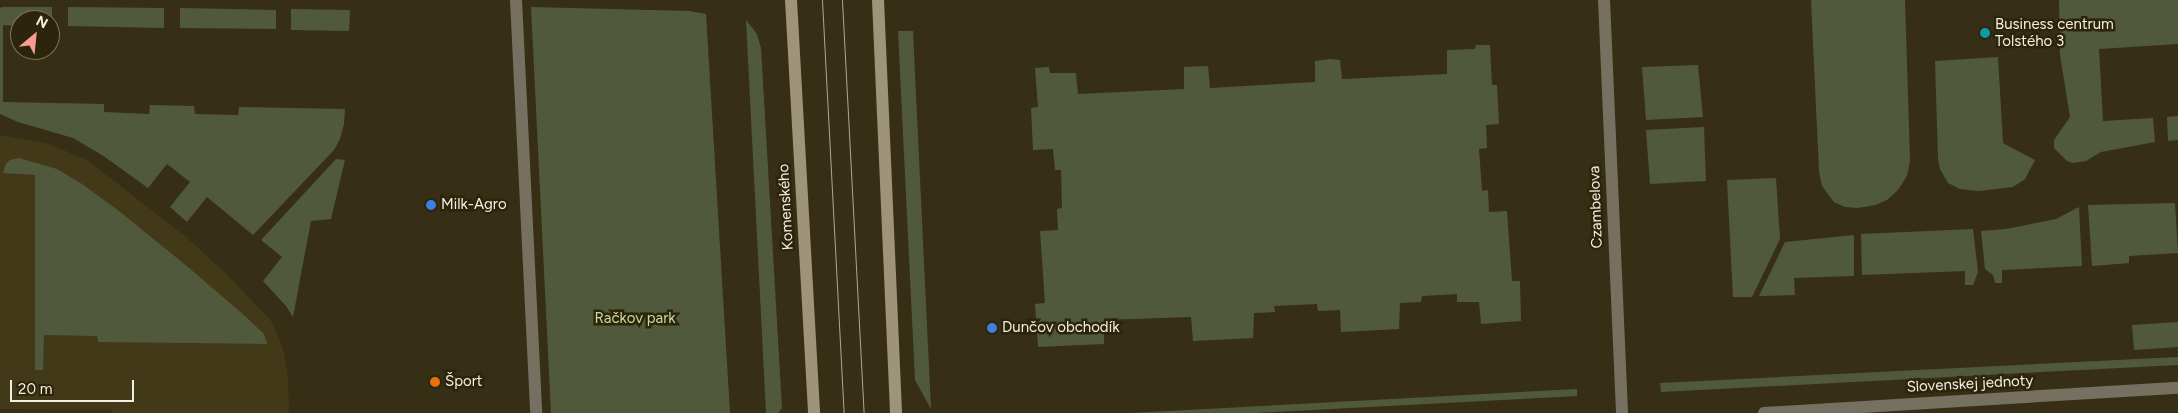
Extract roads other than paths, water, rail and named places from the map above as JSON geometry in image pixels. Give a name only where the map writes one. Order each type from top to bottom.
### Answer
[{"type":"street","points":[[516,0],[536,413]]},
{"type":"street","name":"Komenského","points":[[792,0],[814,413]]},
{"type":"street","points":[[878,0],[896,413]]},
{"type":"street","name":"Czambelova","points":[[1604,0],[1622,413]]},
{"type":"street","name":"Slovenskej jednoty","points":[[1764,413],[2178,388]]},
{"type":"tram line","points":[[822,0],[844,413]]},
{"type":"tram line","points":[[842,0],[864,413]]},
{"type":"place","name":"Business centrum Tolstého 3","points":[[1985,33]]},
{"type":"place","name":"Milk-Agro","points":[[431,205]]},
{"type":"place","name":"Dunčov obchodík","points":[[992,328]]},
{"type":"place","name":"Šport","points":[[435,382]]},
{"type":"park label","name":"Račkov park","points":[[635,319]]}]
